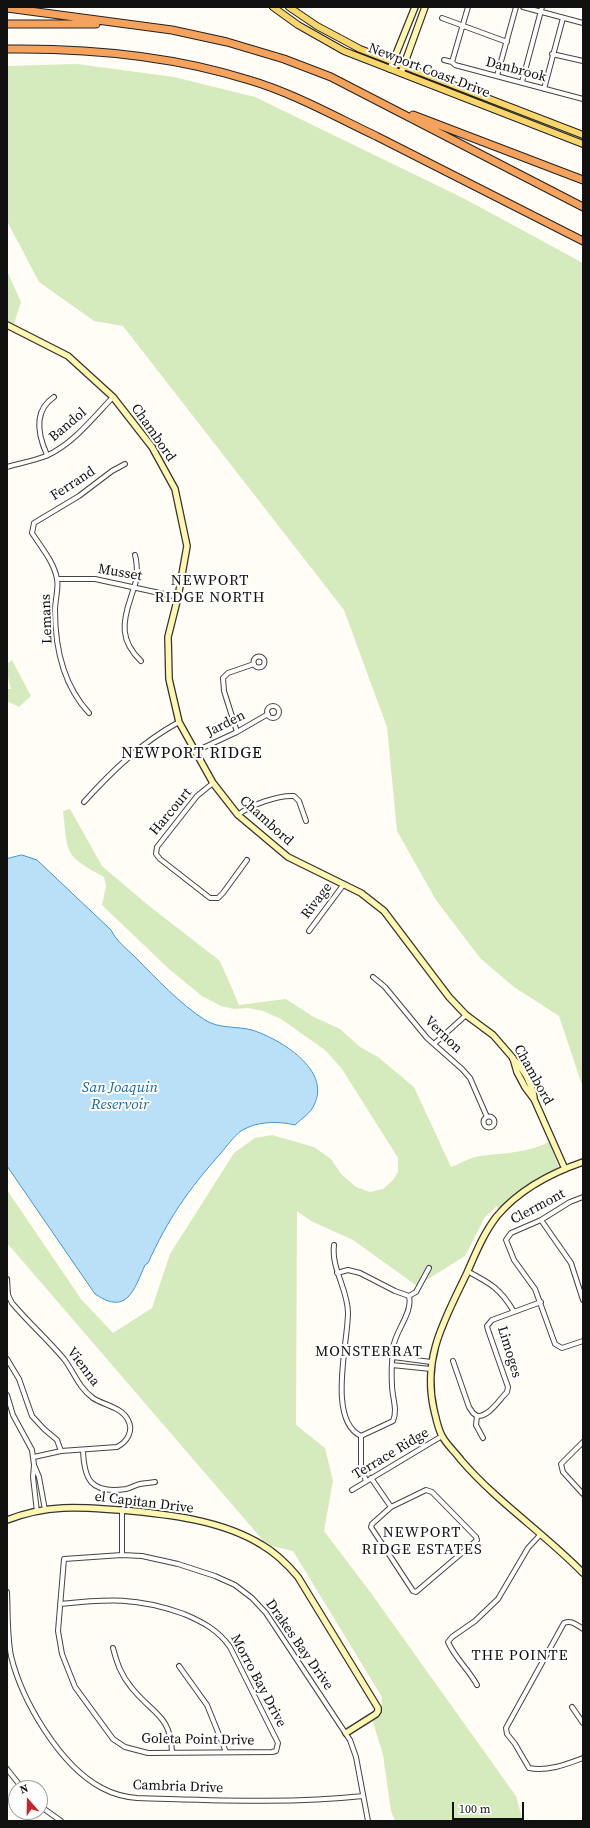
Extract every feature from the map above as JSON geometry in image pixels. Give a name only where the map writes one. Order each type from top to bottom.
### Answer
[{"type":"highway","points":[[7,8],[172,30],[227,42],[284,58],[331,77],[583,207]]},
{"type":"highway","points":[[7,24],[126,24]]},
{"type":"highway","points":[[7,49],[104,51],[192,65],[249,80],[297,98],[360,128],[583,241]]},
{"type":"highway","points":[[7,53],[51,49]]},
{"type":"highway","points":[[376,100],[583,180]]},
{"type":"main road","name":"Newport Coast Drive","points":[[273,7],[298,25],[344,51],[583,144]]},
{"type":"main road","name":"Newport Coast Drive","points":[[289,7],[347,43],[583,135]]},
{"type":"street","points":[[390,69],[415,7]]},
{"type":"street","points":[[401,73],[425,7]]},
{"type":"street","points":[[452,62],[468,7]]},
{"type":"street","points":[[497,76],[516,7]]},
{"type":"street","points":[[523,7],[541,9],[563,18],[583,23]]},
{"type":"street","points":[[522,82],[541,9]]},
{"type":"street","points":[[442,18],[507,42]]},
{"type":"street","points":[[544,88],[563,18]]},
{"type":"street","points":[[552,54],[583,62]]},
{"type":"street","name":"Danbrook","points":[[444,60],[452,62],[455,65],[583,99]]},
{"type":"street","name":"Chambord","points":[[7,324],[68,356],[113,397],[152,447],[175,489],[187,546],[178,597],[168,637],[167,657],[169,679],[179,722],[194,752],[213,783],[238,815],[288,857],[362,893],[384,911],[449,997],[466,1015],[493,1035],[513,1058],[519,1077],[534,1099],[564,1168]]},
{"type":"street","points":[[47,455],[40,434],[39,422],[41,410],[46,402],[54,397]]},
{"type":"street","name":"Bandol","points":[[7,467],[47,455],[69,441],[113,397]]},
{"type":"street","name":"Ferrand","points":[[34,523],[80,496],[112,471],[125,464]]},
{"type":"street","name":"Lemans","points":[[34,523],[32,533],[50,562],[57,579],[55,630],[59,653],[72,688],[81,704],[90,712]]},
{"type":"street","points":[[135,555],[137,578],[124,621],[124,631],[127,644],[132,652],[141,661]]},
{"type":"street","name":"Musset","points":[[57,579],[95,579],[134,586],[178,597]]},
{"type":"street","points":[[237,732],[224,692],[223,678],[228,673],[254,664]]},
{"type":"street","name":"Jarden","points":[[194,752],[237,732],[268,714]]},
{"type":"street","points":[[84,802],[130,756],[161,732],[179,722]]},
{"type":"street","name":"Harcourt","points":[[213,783],[197,796],[157,847],[156,854],[160,859],[210,898],[218,898],[223,893],[248,860]]},
{"type":"street","points":[[238,815],[246,808],[286,795],[294,796],[299,801],[306,821]]},
{"type":"street","name":"Rivage","points":[[309,931],[344,884]]},
{"type":"street","name":"Vernon","points":[[373,977],[385,987],[427,1038],[470,1078],[487,1117]]},
{"type":"street","points":[[434,1044],[466,1015]]},
{"type":"street","points":[[513,1058],[526,1073],[532,1083],[534,1099]]},
{"type":"street","points":[[519,1077],[526,1073]]},
{"type":"street","points":[[583,1162],[564,1168],[539,1182],[514,1199],[497,1216],[483,1236],[440,1329],[431,1362],[433,1402],[442,1436],[478,1480],[540,1535],[558,1548],[583,1573]]},
{"type":"street","name":"Clermont","points":[[541,1302],[535,1289],[514,1260],[506,1240],[512,1233],[541,1220],[570,1202],[583,1197]]},
{"type":"street","points":[[541,1220],[571,1264],[583,1300]]},
{"type":"street","points":[[334,1245],[332,1255],[337,1273],[344,1288],[348,1313],[342,1359],[342,1404],[354,1433],[361,1436],[366,1435],[393,1421],[396,1415],[392,1391],[392,1365],[396,1336],[411,1303],[409,1296]]},
{"type":"street","points":[[337,1273],[348,1270],[360,1273],[395,1291],[409,1296],[416,1292],[429,1268]]},
{"type":"street","points":[[468,1271],[491,1283],[500,1290],[514,1312],[541,1302],[555,1344],[562,1348],[583,1341]]},
{"type":"street","name":"Vienna","points":[[7,1280],[8,1294],[12,1303],[64,1360],[82,1388],[94,1398],[121,1412],[128,1419],[130,1433],[123,1444],[113,1448],[61,1451],[34,1457]]},
{"type":"street","name":"Limoges","points":[[477,1416],[482,1417],[487,1414],[507,1392],[508,1387],[488,1330],[489,1323],[514,1312]]},
{"type":"street","points":[[393,1357],[431,1362]]},
{"type":"street","points":[[408,1366],[409,1359]]},
{"type":"street","points":[[8,1361],[19,1379],[32,1416],[44,1430],[57,1440],[61,1451]]},
{"type":"street","points":[[453,1361],[459,1373],[472,1413],[477,1416],[476,1425],[483,1438]]},
{"type":"street","points":[[392,1365],[431,1369]]},
{"type":"street","points":[[7,1395],[13,1415],[27,1439],[34,1457],[33,1478],[37,1512]]},
{"type":"street","points":[[361,1436],[361,1467],[366,1481]]},
{"type":"street","name":"Terrace Ridge","points":[[352,1490],[442,1436]]},
{"type":"street","points":[[583,1442],[561,1464],[563,1472],[583,1494]]},
{"type":"street","points":[[83,1450],[85,1471],[91,1482],[97,1487],[120,1490],[139,1484],[155,1482]]},
{"type":"street","points":[[34,1465],[39,1477],[45,1510]]},
{"type":"street","points":[[371,1478],[391,1506]]},
{"type":"street","points":[[426,1490],[432,1492],[476,1537],[477,1540],[416,1592],[413,1591],[371,1527],[372,1524],[391,1506],[426,1490]]},
{"type":"street","name":"el Capitan Drive","points":[[7,1520],[45,1510],[85,1508],[122,1510],[166,1514],[199,1522],[250,1538],[273,1553],[293,1572],[306,1589],[378,1711],[376,1714],[346,1732]]},
{"type":"street","points":[[122,1510],[122,1555]]},
{"type":"street","points":[[477,1685],[471,1673],[451,1650],[448,1642],[452,1637],[475,1621],[498,1599],[528,1548],[540,1535]]},
{"type":"street","name":"Drakes Bay Drive","points":[[64,1559],[122,1555],[142,1556],[178,1564],[225,1580],[244,1591],[266,1613],[346,1732],[356,1757],[368,1821]]},
{"type":"street","name":"Goleta Point Drive","points":[[64,1559],[58,1631],[65,1666],[75,1687],[107,1732],[118,1742],[134,1750],[148,1753],[272,1752],[276,1751],[278,1747],[276,1739]]},
{"type":"street","name":"Cambria Drive","points":[[7,1592],[11,1655],[20,1684],[50,1736],[62,1753],[88,1779],[103,1789],[120,1795],[137,1798],[295,1801],[363,1796]]},
{"type":"street","name":"Morro Bay Drive","points":[[60,1604],[104,1600],[140,1602],[166,1608],[197,1619],[212,1627],[220,1634],[230,1647],[276,1739]]},
{"type":"street","points":[[583,1629],[574,1623],[564,1623],[506,1728],[507,1734],[515,1744],[529,1768],[537,1770],[567,1764],[583,1758]]},
{"type":"street","points":[[113,1648],[119,1668],[126,1679],[144,1701],[166,1723],[170,1734],[172,1753]]},
{"type":"street","points":[[179,1666],[208,1705],[226,1752]]},
{"type":"street","points":[[572,1707],[583,1723]]},
{"type":"street","points":[[7,1770],[15,1780]]},
{"type":"street","points":[[48,1812],[61,1821]]},
{"type":"green space","points":[[77,64],[174,77],[255,97],[463,198],[583,263],[583,1085],[559,1016],[514,987],[480,958],[436,900],[397,831],[387,727],[344,610],[123,326],[94,321],[39,282],[7,221],[7,66]]},
{"type":"green space","points":[[7,271],[21,302],[14,324],[7,322]]},
{"type":"green space","points":[[12,660],[31,696],[19,707],[7,701],[7,689],[11,689],[7,674],[7,664]]},
{"type":"green space","points":[[70,809],[102,866],[148,905],[220,961],[239,1005],[286,999],[312,1016],[340,1029],[360,1047],[378,1057],[414,1087],[451,1167],[476,1157],[524,1150],[541,1146],[549,1142],[559,1168],[517,1192],[498,1210],[497,1206],[485,1217],[465,1256],[417,1286],[353,1240],[311,1221],[297,1211],[296,1425],[325,1448],[333,1481],[324,1531],[371,1593],[516,1796],[523,1821],[395,1821],[391,1811],[383,1755],[372,1719],[381,1712],[382,1697],[293,1551],[267,1545],[7,1243],[7,1190],[81,1299],[113,1333],[152,1308],[170,1254],[234,1153],[255,1138],[272,1135],[314,1147],[331,1159],[341,1174],[356,1187],[370,1192],[383,1189],[393,1180],[398,1172],[398,1158],[342,1069],[325,1050],[281,1019],[263,1011],[248,1008],[234,1009],[221,1006],[202,996],[169,969],[102,905],[106,886],[104,877],[81,864],[70,852],[66,837],[63,811]]},
{"type":"water","name":"San Joaquin Reservoir","points":[[22,855],[37,860],[111,930],[119,941],[177,999],[196,1014],[216,1025],[252,1030],[263,1034],[289,1048],[310,1068],[316,1080],[318,1092],[313,1108],[295,1125],[268,1123],[254,1125],[241,1131],[233,1138],[198,1180],[180,1205],[163,1232],[133,1291],[122,1301],[115,1302],[106,1300],[95,1294],[7,1166],[7,859]]},
{"type":"district","name":"NEWPORT RIDGE NORTH","points":[[210,590]]},
{"type":"district","name":"NEWPORT RIDGE","points":[[192,754]]},
{"type":"district","name":"MONSTERRAT","points":[[369,1352]]},
{"type":"district","name":"NEWPORT RIDGE ESTATES","points":[[422,1542]]},
{"type":"district","name":"THE POINTE","points":[[520,1656]]}]
